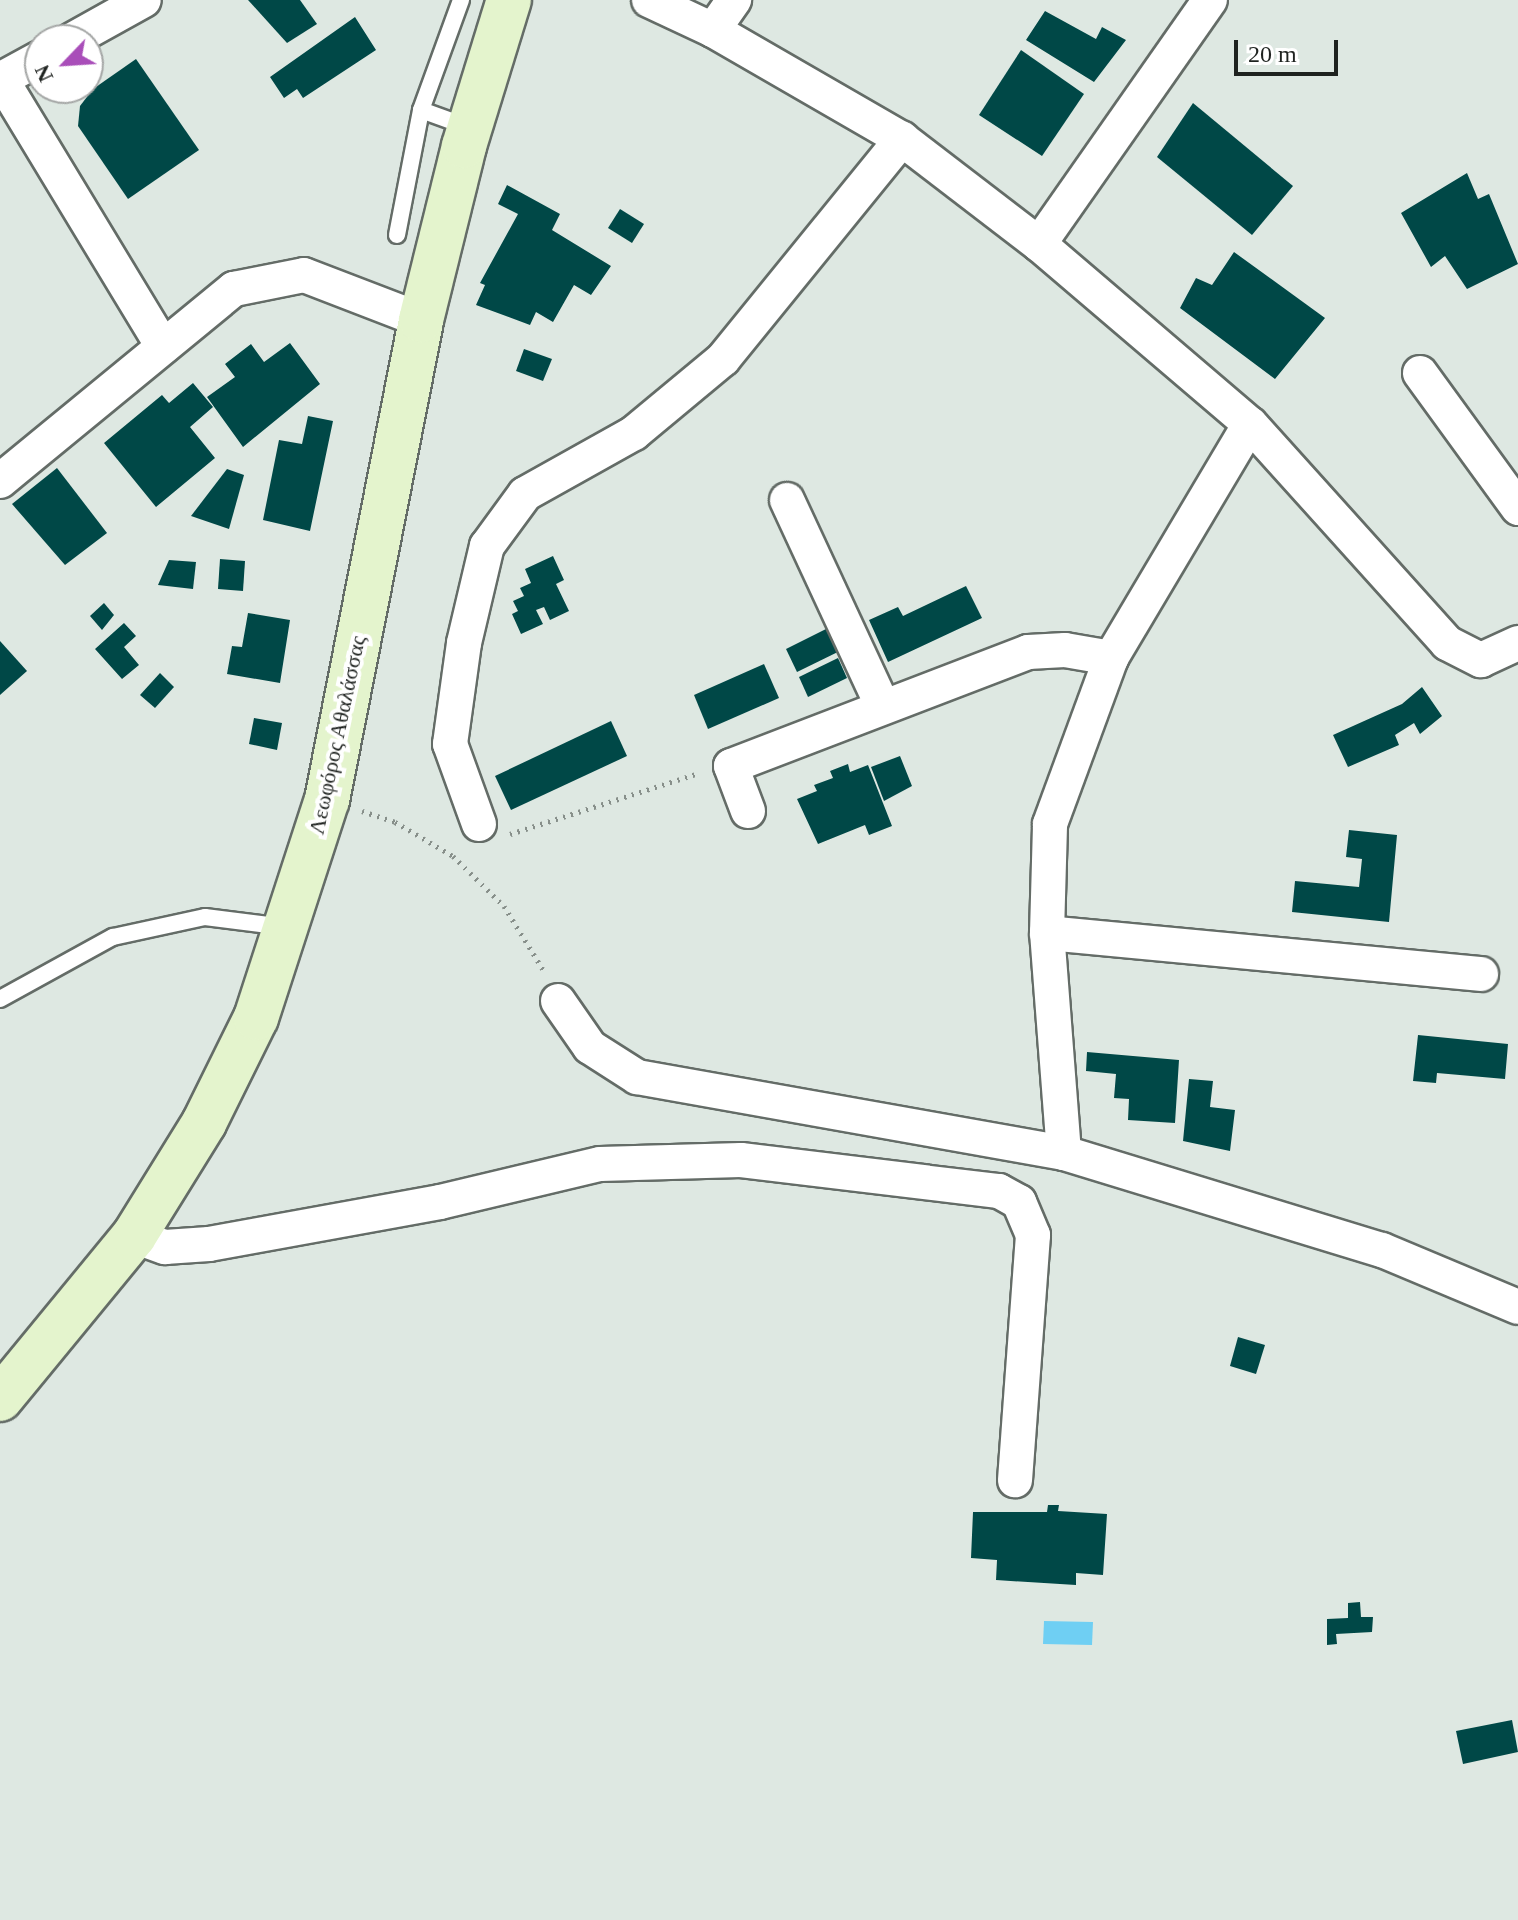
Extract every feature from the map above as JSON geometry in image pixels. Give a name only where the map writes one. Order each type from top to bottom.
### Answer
[{"type":"main road","name":"Λεωφόρος Αθαλάσσας","points":[[0,1399],[134,1236],[204,1123],[256,1018],[327,800],[421,320],[469,128],[509,0]]},
{"type":"street","points":[[101,24],[144,0]]},
{"type":"street","points":[[649,0],[713,30],[902,139],[1039,244],[1250,424],[1447,643],[1481,660],[1518,643]]},
{"type":"street","points":[[713,30],[734,0]]},
{"type":"street","points":[[1039,244],[1210,0]]},
{"type":"street","points":[[24,67],[0,80],[163,347]]},
{"type":"street","points":[[479,824],[450,744],[464,643],[487,546],[525,494],[634,433],[723,359],[902,139]]},
{"type":"street","points":[[0,481],[234,289],[304,275],[421,320]]},
{"type":"street","points":[[1420,373],[1518,508]]},
{"type":"street","points":[[1064,1153],[1047,933],[1050,824],[1111,658],[1250,424]]},
{"type":"street","points":[[787,500],[883,707]]},
{"type":"street","points":[[748,811],[731,766],[1028,652],[1065,650],[1111,658]]},
{"type":"street","points":[[1047,933],[1481,974]]},
{"type":"street","points":[[558,1001],[590,1047],[637,1077],[1064,1153],[1382,1250],[1518,1307]]},
{"type":"street","points":[[134,1236],[165,1247],[209,1244],[440,1202],[538,1175],[600,1164],[741,1160],[999,1191],[1019,1202],[1033,1235],[1015,1480]]},
{"type":"lane","points":[[397,235],[421,110],[461,0]]},
{"type":"lane","points":[[421,110],[469,128]]},
{"type":"lane","points":[[0,999],[113,937],[205,917],[288,927]]},
{"type":"path","points":[[479,824],[505,836],[677,777],[731,766]]},
{"type":"path","points":[[327,800],[395,822],[453,856],[504,906],[558,1001]]},
{"type":"water","points":[[1044,1621],[1093,1622],[1092,1645],[1043,1644]]},
{"type":"building","points":[[248,0],[300,0],[317,24],[287,43]]},
{"type":"building","points":[[1045,11],[1096,39],[1102,27],[1126,40],[1094,82],[1026,40]]},
{"type":"building","points":[[355,17],[376,50],[303,98],[297,89],[284,98],[270,77]]},
{"type":"building","points":[[1021,50],[1084,94],[1042,156],[979,115]]},
{"type":"building","points":[[136,59],[199,150],[128,199],[78,126],[82,104],[104,104],[104,81]]},
{"type":"building","points":[[1193,103],[1293,186],[1252,235],[1157,157]]},
{"type":"building","points":[[1467,173],[1478,199],[1489,194],[1518,264],[1467,289],[1445,256],[1431,267],[1401,213]]},
{"type":"building","points":[[507,185],[560,214],[552,230],[611,266],[591,295],[574,285],[553,322],[536,312],[530,325],[476,305],[485,285],[480,283],[518,214],[498,204]]},
{"type":"building","points":[[620,209],[644,224],[632,243],[608,228]]},
{"type":"building","points":[[1234,252],[1325,318],[1275,379],[1180,308],[1196,278],[1212,285]]},
{"type":"building","points":[[290,343],[320,384],[243,447],[207,397],[235,377],[225,364],[251,344],[264,362]]},
{"type":"building","points":[[524,349],[552,359],[543,381],[516,371]]},
{"type":"building","points":[[193,383],[213,407],[190,427],[215,458],[156,507],[104,443],[162,395],[169,403]]},
{"type":"building","points":[[308,416],[333,421],[310,531],[263,520],[279,440],[302,444]]},
{"type":"building","points":[[57,468],[107,533],[65,565],[12,504]]},
{"type":"building","points":[[227,469],[244,475],[229,529],[191,516]]},
{"type":"building","points":[[553,556],[564,580],[556,584],[569,611],[550,620],[544,607],[536,610],[543,624],[521,634],[512,614],[518,611],[513,601],[524,596],[520,588],[531,583],[525,569]]},
{"type":"building","points":[[220,559],[245,561],[243,591],[218,589]]},
{"type":"building","points":[[169,560],[196,562],[193,589],[158,585]]},
{"type":"building","points":[[966,586],[982,618],[888,662],[869,620],[898,607],[903,616]]},
{"type":"building","points":[[104,603],[114,615],[102,630],[90,616]]},
{"type":"building","points":[[248,613],[290,620],[280,683],[227,674],[232,646],[242,647]]},
{"type":"building","points":[[124,623],[136,636],[124,647],[139,665],[122,679],[95,649]]},
{"type":"building","points":[[834,625],[846,648],[797,672],[786,649]]},
{"type":"building","points":[[0,641],[27,671],[0,695]]},
{"type":"building","points":[[838,658],[847,678],[808,697],[799,677]]},
{"type":"building","points":[[764,664],[779,698],[708,729],[694,695]]},
{"type":"building","points":[[160,673],[174,687],[155,708],[140,695]]},
{"type":"building","points":[[1422,687],[1442,716],[1420,734],[1414,723],[1395,735],[1399,745],[1348,767],[1333,735],[1402,704]]},
{"type":"building","points":[[254,718],[282,723],[277,750],[249,744]]},
{"type":"building","points":[[611,721],[627,756],[511,810],[495,776]]},
{"type":"building","points":[[900,756],[912,786],[884,801],[871,767]]},
{"type":"building","points":[[848,764],[850,772],[868,765],[892,826],[869,835],[865,825],[818,844],[797,799],[817,791],[814,785],[833,778],[830,771]]},
{"type":"building","points":[[1349,830],[1397,835],[1389,922],[1292,912],[1295,881],[1359,887],[1362,859],[1346,857]]},
{"type":"building","points":[[1418,1035],[1508,1044],[1505,1079],[1437,1073],[1436,1083],[1413,1081]]},
{"type":"building","points":[[1087,1052],[1179,1060],[1175,1123],[1128,1120],[1129,1099],[1114,1098],[1116,1074],[1086,1071]]},
{"type":"building","points":[[1189,1079],[1213,1081],[1210,1107],[1235,1110],[1230,1151],[1183,1141]]},
{"type":"building","points":[[1238,1337],[1265,1345],[1256,1374],[1230,1366]]},
{"type":"building","points":[[1048,1505],[1059,1505],[1058,1511],[1107,1514],[1103,1575],[1076,1573],[1076,1585],[996,1580],[997,1560],[971,1558],[973,1512],[1047,1512]]},
{"type":"building","points":[[1360,1602],[1361,1617],[1373,1617],[1372,1632],[1336,1634],[1337,1644],[1327,1645],[1327,1619],[1348,1618],[1348,1603]]},
{"type":"building","points":[[1512,1720],[1518,1752],[1463,1764],[1456,1731]]}]
